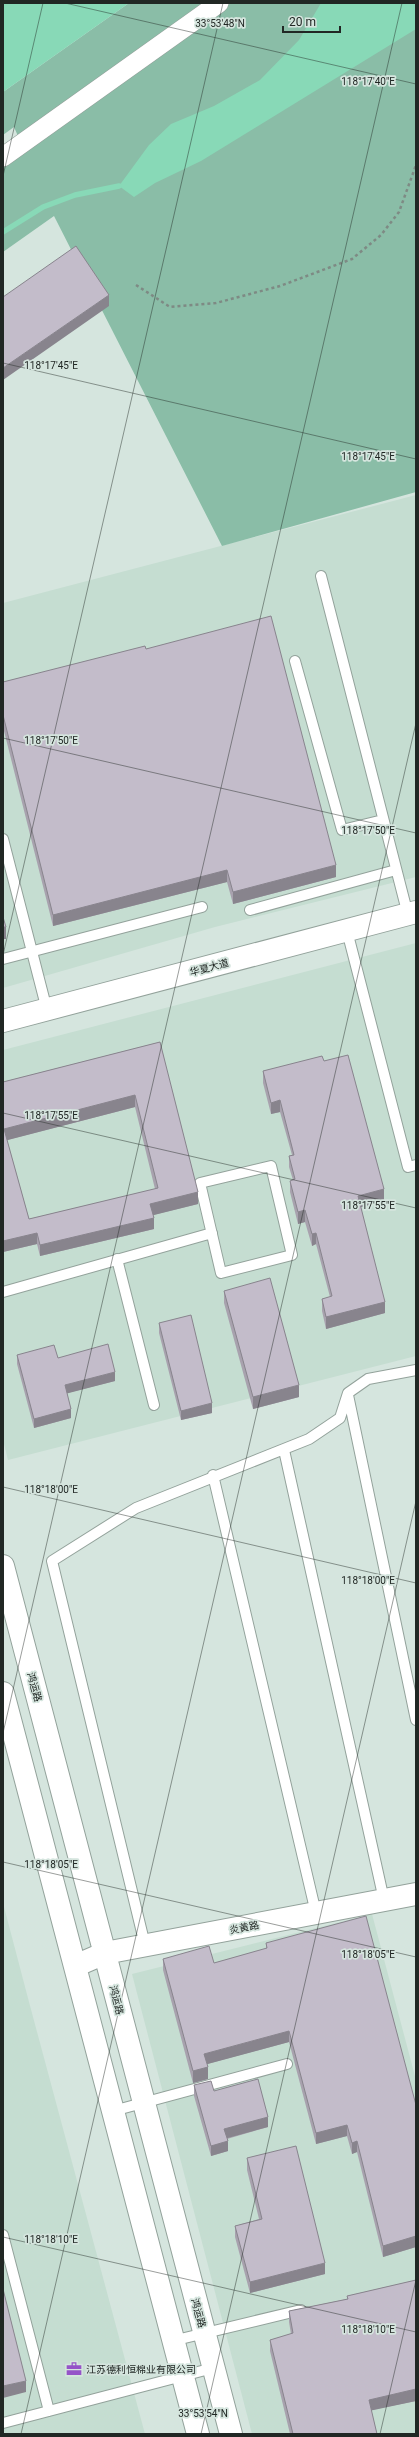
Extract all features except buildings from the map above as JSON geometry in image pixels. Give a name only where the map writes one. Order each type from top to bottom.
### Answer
[{"type":"street","points":[[3,157],[219,3]]},
{"type":"street","name":"华夏大道","points":[[3,1021],[412,914]]},
{"type":"street","name":"鸿运路","points":[[3,1566],[231,2434]]},
{"type":"street","points":[[3,1693],[172,2340],[198,2434]]},
{"type":"street","name":"炎黄路","points":[[75,1966],[105,1953],[416,1894]]},
{"type":"lane","points":[[321,576],[396,870],[412,914]]},
{"type":"lane","points":[[295,661],[342,830],[383,820]]},
{"type":"lane","points":[[3,839],[47,1010]]},
{"type":"lane","points":[[250,910],[396,870]]},
{"type":"lane","points":[[3,959],[202,907]]},
{"type":"lane","points":[[347,931],[408,1167],[416,1165]]},
{"type":"lane","points":[[271,1166],[292,1255],[221,1273],[212,1233],[200,1183],[271,1166]]},
{"type":"lane","points":[[3,1292],[212,1233]]},
{"type":"lane","points":[[118,1259],[154,1405]]},
{"type":"lane","points":[[146,1945],[52,1560],[136,1508],[214,1476],[309,1440],[340,1418],[348,1393],[368,1379],[416,1370]]},
{"type":"lane","points":[[348,1393],[416,1720]]},
{"type":"lane","points":[[284,1450],[384,1900]]},
{"type":"lane","points":[[214,1476],[316,1913]]},
{"type":"lane","points":[[113,2111],[287,2064]]},
{"type":"lane","points":[[3,2234],[49,2410]]},
{"type":"lane","points":[[172,2340],[309,2308]]},
{"type":"lane","points":[[3,2422],[213,2368]]},
{"type":"path","points":[[136,284],[170,307],[216,303],[280,286],[352,259],[381,235],[399,212],[416,165]]},
{"type":"shaded area","points":[[3,3],[129,3],[3,92]]},
{"type":"shaded area","points":[[129,3],[416,3],[416,492],[222,546],[54,216],[3,252],[3,166],[24,150],[14,127],[3,135],[3,92]]},
{"type":"shaded area","points":[[321,3],[416,3],[416,29],[201,161],[155,183],[134,197],[119,186],[149,145],[171,124],[214,106],[260,80],[299,40]]},
{"type":"shaded area","points":[[416,495],[416,877],[215,927],[3,988],[3,603]]},
{"type":"shaded area","points":[[416,943],[416,1356],[8,1460],[3,1440],[3,1050]]},
{"type":"shaded area","name":"江苏德利恒棉业有限公司","points":[[3,1903],[29,2002],[145,2434],[3,2434]]},
{"type":"shaded area","points":[[372,1914],[416,2080],[416,2434],[252,2434],[132,1974]]},
{"type":"waterway","points":[[3,232],[43,207],[75,195],[119,186]]},
{"type":"place","name":"江苏德利恒棉业有限公司","points":[[74,2369]]}]
